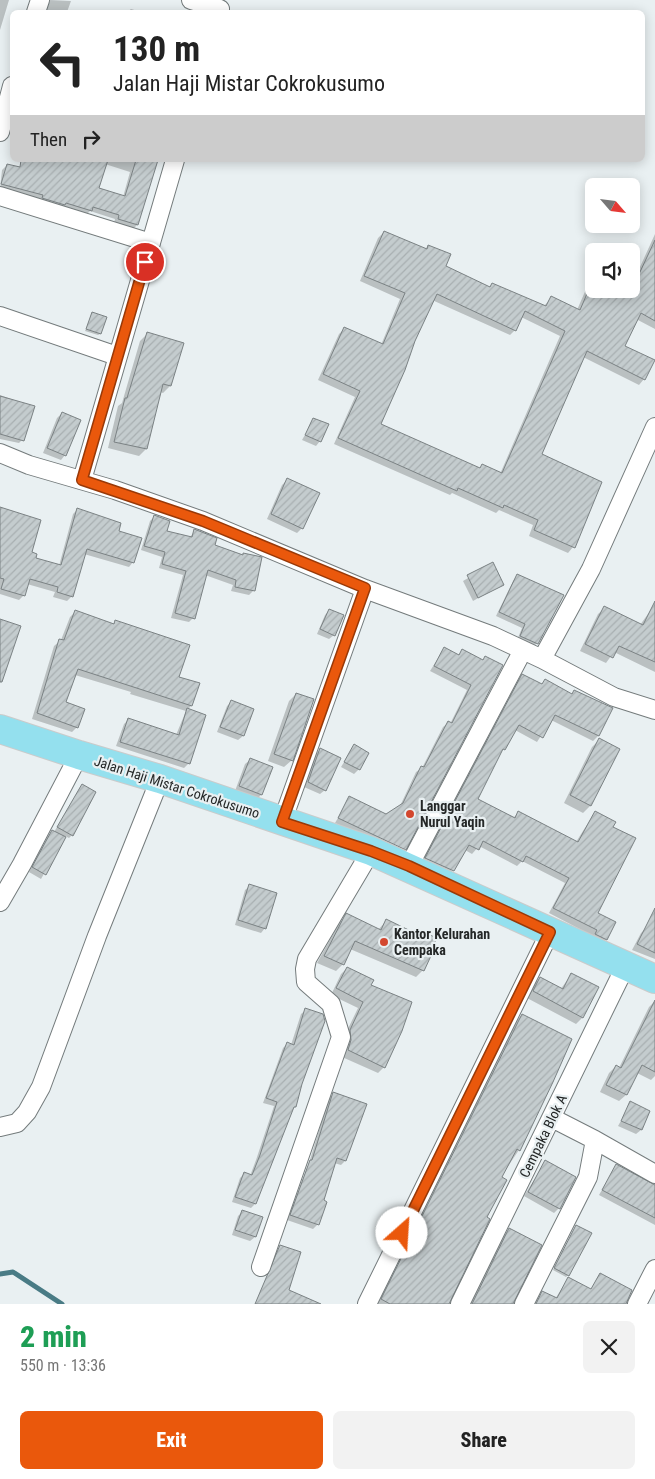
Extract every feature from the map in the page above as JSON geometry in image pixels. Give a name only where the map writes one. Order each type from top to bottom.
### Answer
[{"type":"main road","name":"Jalan Haji Mistar Cokrokusumo","points":[[0,729],[160,779],[371,851],[409,866],[625,967],[655,979]]},
{"type":"street","points":[[191,0],[220,7]]},
{"type":"street","points":[[0,132],[10,94]]},
{"type":"street","points":[[82,480],[174,162]]},
{"type":"street","points":[[0,196],[151,243]]},
{"type":"street","points":[[0,316],[117,356]]},
{"type":"street","points":[[542,659],[591,569],[655,427]]},
{"type":"street","points":[[0,454],[203,521],[365,588],[523,650],[614,697],[655,710]]},
{"type":"street","points":[[282,822],[365,588]]},
{"type":"street","points":[[409,866],[523,650]]},
{"type":"street","points":[[0,902],[79,755]]},
{"type":"street","points":[[0,1127],[17,1123],[27,1112],[41,1087],[97,936],[160,779]]},
{"type":"street","points":[[261,1267],[341,1037],[332,1004],[306,982],[307,959],[371,851]]},
{"type":"street","points":[[367,1304],[550,932]]},
{"type":"street","name":"Cempaka Blok A","points":[[464,1302],[625,967]]},
{"type":"street","points":[[552,1118],[655,1174]]},
{"type":"street","points":[[524,1304],[588,1177],[595,1140]]},
{"type":"street","points":[[637,1304],[655,1269]]},
{"type":"building","points":[[21,162],[107,162],[99,188],[125,196],[135,162],[157,162],[138,225],[118,219],[119,215],[93,207],[92,211],[66,203],[65,205],[42,198],[43,195],[1,184],[7,164],[20,167]]},
{"type":"building","points":[[384,231],[427,249],[428,245],[451,254],[446,266],[490,287],[492,283],[546,306],[551,296],[580,310],[585,298],[640,298],[640,272],[655,240],[655,321],[641,313],[625,346],[655,360],[645,380],[587,351],[542,454],[602,482],[575,548],[534,530],[538,520],[504,505],[503,508],[458,488],[457,491],[338,438],[360,391],[323,374],[344,327],[383,344],[405,293],[364,276]],"holes":[[[437,294],[516,331],[525,311],[565,331],[502,473],[482,464],[480,468],[381,424],[405,370],[415,341]]]},
{"type":"building","points":[[92,312],[107,317],[101,334],[86,329]]},
{"type":"building","points":[[147,332],[184,343],[171,386],[163,384],[147,449],[114,442],[125,398],[127,398]]},
{"type":"building","points":[[0,396],[35,406],[24,441],[0,434]]},
{"type":"building","points":[[62,412],[81,420],[66,456],[47,448]]},
{"type":"building","points":[[313,418],[329,424],[321,442],[305,435]]},
{"type":"building","points":[[287,478],[320,493],[303,529],[271,514]]},
{"type":"building","points":[[0,507],[41,520],[32,552],[37,554],[36,558],[61,565],[77,508],[121,523],[119,531],[142,538],[134,563],[87,549],[73,597],[57,592],[58,587],[30,579],[25,596],[1,589],[4,579],[0,578]]},
{"type":"building","points":[[154,515],[170,521],[167,531],[192,537],[194,529],[217,538],[215,545],[243,555],[243,553],[262,557],[255,591],[235,587],[236,580],[208,570],[195,619],[175,613],[186,571],[162,564],[165,552],[144,546]]},
{"type":"building","points":[[493,562],[504,585],[478,598],[467,575]]},
{"type":"building","points":[[517,574],[564,595],[538,644],[520,636],[525,624],[499,612]]},
{"type":"building","points":[[655,601],[655,662],[619,646],[613,658],[585,644],[604,606],[643,625]]},
{"type":"building","points":[[329,609],[344,615],[335,636],[320,629]]},
{"type":"building","points":[[75,610],[114,624],[115,620],[190,645],[179,677],[200,683],[192,706],[78,669],[66,702],[85,709],[78,728],[37,713],[59,639],[64,640]]},
{"type":"building","points":[[0,619],[21,626],[2,682],[0,682]]},
{"type":"building","points":[[444,647],[459,655],[462,649],[483,660],[485,656],[503,665],[406,850],[338,818],[349,796],[386,814],[403,803],[421,766],[424,767],[448,721],[452,723],[471,685],[434,666]]},
{"type":"building","points":[[522,674],[542,684],[545,679],[572,694],[574,690],[613,708],[599,736],[555,715],[543,738],[519,725],[505,750],[503,749],[478,799],[515,818],[518,811],[578,842],[595,811],[616,822],[613,827],[636,838],[598,913],[616,922],[607,940],[595,934],[597,930],[553,908],[569,878],[526,856],[523,862],[483,841],[479,850],[469,845],[454,871],[425,858]]},
{"type":"building","points":[[296,693],[314,699],[293,761],[274,754]]},
{"type":"building","points":[[231,700],[254,709],[244,736],[220,727]]},
{"type":"building","points":[[187,708],[206,715],[190,764],[120,742],[128,718],[179,735]]},
{"type":"building","points":[[599,738],[620,749],[591,806],[570,795]]},
{"type":"building","points":[[354,744],[369,753],[360,770],[344,762]]},
{"type":"building","points":[[320,748],[341,758],[326,791],[308,782]]},
{"type":"building","points":[[250,758],[273,767],[262,795],[239,786]]},
{"type":"building","points":[[82,784],[96,792],[73,836],[57,827]]},
{"type":"building","points":[[52,830],[66,837],[46,875],[32,867]]},
{"type":"building","points":[[249,884],[277,893],[266,929],[238,920]]},
{"type":"building","points":[[655,908],[655,953],[637,944]]},
{"type":"building","name":"Kantor Kelurahan Cempaka","points":[[346,913],[381,930],[386,919],[421,936],[423,932],[437,938],[434,944],[436,945],[424,971],[355,941],[344,965],[324,956]]},
{"type":"building","points":[[347,967],[374,980],[371,985],[412,1002],[402,1031],[385,1068],[348,1050],[351,1040],[350,1030],[363,1002],[336,988]]},
{"type":"building","points":[[571,973],[599,987],[583,1018],[533,991],[540,977],[563,989]]},
{"type":"building","points":[[655,1000],[655,1072],[642,1065],[627,1095],[606,1085],[616,1065],[621,1068]]},
{"type":"building","points":[[305,1008],[323,1014],[325,1021],[302,1084],[296,1107],[294,1107],[256,1204],[235,1197],[244,1172],[252,1175],[260,1155],[277,1102],[266,1098],[287,1042],[294,1045]]},
{"type":"building","points":[[522,1014],[572,1039],[553,1082],[520,1151],[517,1149],[502,1177],[507,1180],[487,1217],[490,1219],[449,1304],[390,1304],[381,1299]]},
{"type":"building","points":[[333,1092],[367,1104],[346,1161],[337,1158],[324,1200],[327,1202],[319,1225],[290,1215],[310,1160],[312,1160]]},
{"type":"building","points":[[630,1101],[650,1111],[642,1130],[621,1121]]},
{"type":"building","points":[[545,1160],[576,1177],[560,1209],[528,1192]]},
{"type":"building","points":[[616,1164],[655,1185],[655,1218],[602,1190]]},
{"type":"building","points":[[242,1210],[263,1217],[256,1237],[235,1230]]},
{"type":"building","points":[[576,1225],[592,1233],[569,1276],[554,1268]]},
{"type":"building","points":[[509,1228],[542,1245],[513,1304],[472,1304]]},
{"type":"building","points":[[280,1245],[301,1252],[289,1290],[321,1304],[255,1304]]},
{"type":"building","points":[[600,1273],[632,1290],[626,1304],[536,1304],[542,1291],[557,1298],[568,1277],[591,1289]]},
{"type":"waterway","points":[[0,1274],[13,1272],[62,1304]]},
{"type":"place","name":"Langgar Nurul Yaqin","points":[[410,814]]},
{"type":"place","name":"Kantor Kelurahan Cempaka","points":[[384,942]]},
{"type":"route","points":[[145,262],[82,480],[203,521],[365,588],[282,822],[371,851],[409,866],[550,932],[402,1233]]}]
